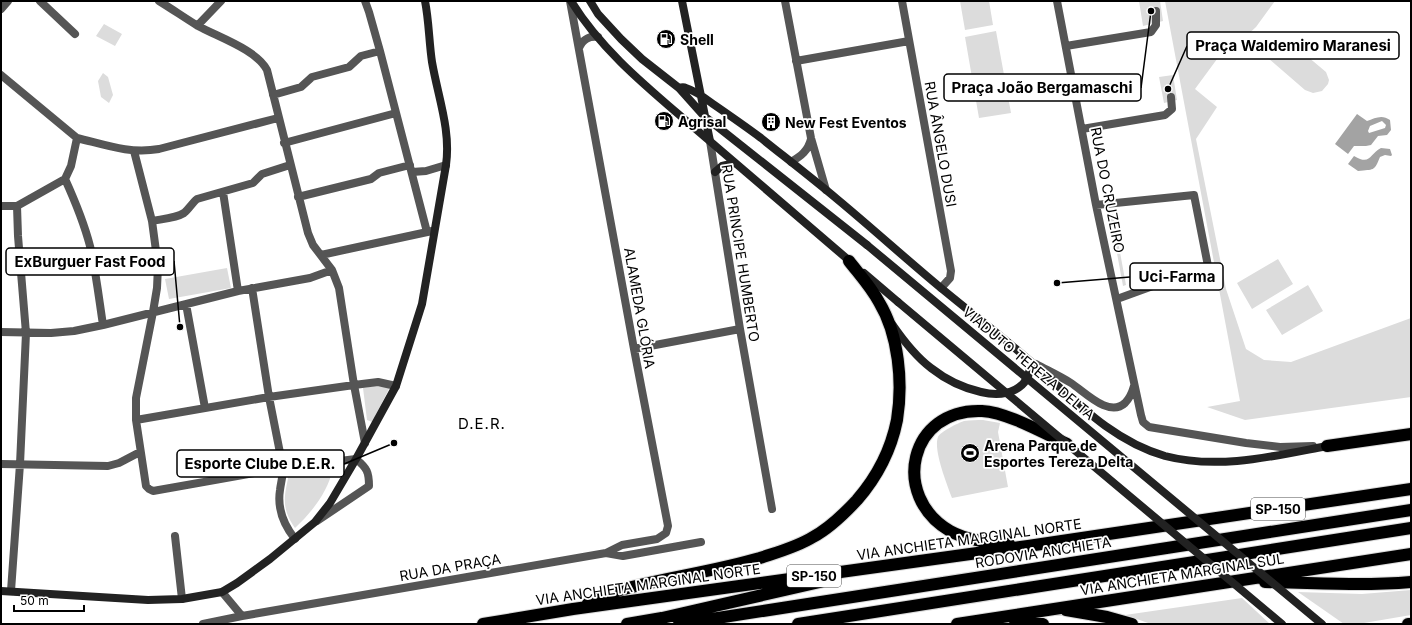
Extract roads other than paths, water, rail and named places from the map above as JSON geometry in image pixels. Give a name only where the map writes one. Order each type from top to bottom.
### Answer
[{"type":"highway","points":[[573,609],[614,592],[732,566],[797,545],[814,537],[831,526],[861,495],[875,476],[884,459],[896,426],[900,400],[899,373],[895,346],[884,312],[872,290],[849,261]]},
{"type":"highway","points":[[1028,546],[976,540],[958,535],[944,527],[931,516],[922,503],[916,488],[914,473],[915,462],[920,447],[928,432],[934,425],[942,420],[967,412],[983,411],[1002,416],[1067,444]]},
{"type":"highway","points":[[1327,446],[1411,434]]},
{"type":"highway","name":"VIA ANCHIETA MARGINAL NORTE","points":[[483,624],[573,609],[1028,546],[1411,489]]},
{"type":"highway","name":"RODOVIA ANCHIETA","points":[[679,624],[1411,510]]},
{"type":"highway","points":[[798,624],[1411,528]]},
{"type":"highway","name":"VIA ANCHIETA MARGINAL SUL","points":[[958,624],[1411,554]]},
{"type":"highway","points":[[627,624],[670,616],[893,565]]},
{"type":"highway","points":[[1234,581],[1329,584],[1411,582]]},
{"type":"highway","points":[[1055,608],[1107,617],[1132,624]]},
{"type":"highway","points":[[974,621],[1029,621],[1044,624]]},
{"type":"main road","points":[[1,590],[148,600],[182,599],[222,592],[237,583],[295,539],[315,522],[330,503],[396,386],[422,304],[431,232],[446,165],[447,145],[446,129],[433,63],[425,1]]},
{"type":"main road","points":[[571,1],[582,19],[620,61],[735,163],[849,261],[1282,624]]},
{"type":"main road","points":[[590,1],[609,28],[632,50],[679,88],[704,116]]},
{"type":"main road","name":"RUA PRINCIPE HUMBERTO","points":[[682,1],[710,141]]},
{"type":"main road","points":[[679,88],[685,87],[700,95],[746,127],[791,162],[1030,361],[1081,407],[1108,429],[1136,445],[1165,456],[1193,461],[1230,462],[1327,446]]},
{"type":"main road","name":"VIADUTO TEREZA DELTA","points":[[704,116],[867,245],[1322,624]]},
{"type":"main road","points":[[715,172],[722,166],[735,163]]},
{"type":"main road","points":[[884,312],[899,335],[920,359],[946,378],[967,388],[990,394],[1014,391],[1023,385],[1029,375],[1030,361]]},
{"type":"street","points":[[1,8],[8,1]]},
{"type":"street","points":[[40,1],[75,34]]},
{"type":"street","points":[[159,1],[259,59],[267,70],[284,143],[308,233],[313,245],[332,270],[339,288],[365,443]]},
{"type":"street","points":[[198,25],[221,1]]},
{"type":"street","points":[[322,255],[431,232],[411,169],[380,51],[365,1]]},
{"type":"street","name":"ALAMEDA GLÓRIA","points":[[571,1],[668,529],[666,533],[657,539],[622,545],[606,553]]},
{"type":"street","points":[[785,1],[811,138],[826,190]]},
{"type":"street","name":"RUA ÂNGELO DUSI","points":[[902,1],[951,271],[950,278],[941,288]]},
{"type":"street","name":"RUA DO CRUZEIRO","points":[[1057,1],[1096,205],[1142,419],[1149,427],[1253,444],[1280,447],[1327,446]]},
{"type":"street","points":[[1066,46],[1151,32],[1156,25],[1156,11]]},
{"type":"street","points":[[579,48],[582,42],[588,38],[598,37]]},
{"type":"street","points":[[796,61],[909,41]]},
{"type":"street","points":[[273,95],[301,87],[312,77],[349,67],[361,56],[380,51]]},
{"type":"street","points":[[1,75],[77,138],[111,148],[134,151],[159,149],[278,118]]},
{"type":"street","points":[[1082,129],[1165,115],[1172,109],[1171,97]]},
{"type":"street","points":[[284,143],[396,113]]},
{"type":"street","points":[[1,206],[17,206],[65,179],[71,166],[77,138]]},
{"type":"street","points":[[791,162],[804,153],[809,146],[811,138]]},
{"type":"street","name":"RUA PRINCIPE HUMBERTO","points":[[710,141],[740,329],[772,509]]},
{"type":"street","points":[[134,151],[152,221],[158,266],[157,288],[136,398],[136,420],[146,486],[149,490],[153,491],[283,468],[356,459],[364,465],[369,475],[369,486],[315,522]]},
{"type":"street","points":[[152,221],[180,215],[197,200],[253,183],[262,174],[290,165]]},
{"type":"street","points":[[298,197],[371,179],[379,173],[411,169],[426,171],[446,165]]},
{"type":"street","points":[[65,179],[79,211],[90,246],[103,325]]},
{"type":"street","points":[[223,192],[238,290]]},
{"type":"street","points":[[1096,205],[1194,195],[1208,266],[1117,300]]},
{"type":"street","points":[[11,591],[20,464],[26,333],[17,206]]},
{"type":"street","points":[[1,332],[52,333],[74,331],[103,325],[238,290],[310,278],[332,270]]},
{"type":"street","points":[[252,288],[269,397],[283,468],[280,508],[284,523],[295,539]]},
{"type":"street","points":[[186,304],[205,408]]},
{"type":"street","points":[[634,349],[740,329]]},
{"type":"street","points":[[1030,361],[1071,383],[1100,403],[1111,408],[1120,407],[1127,402],[1133,392],[1134,384]]},
{"type":"street","points":[[136,420],[354,384],[378,382],[396,386]]},
{"type":"street","points":[[1,464],[108,466],[119,463],[140,452]]},
{"type":"street","points":[[175,536],[182,599]]},
{"type":"street","name":"RUA DA PRAÇA","points":[[203,624],[606,553],[623,556],[701,542]]},
{"type":"street","points":[[222,592],[242,616]]},
{"type":"place","name":"Praça João Bergamaschi","points":[[1151,11]]},
{"type":"place","name":"Shell","points":[[666,39]]},
{"type":"place","name":"Praça Waldemiro Maranesi","points":[[1168,89]]},
{"type":"place","name":"Agrisal","points":[[664,121]]},
{"type":"place","name":"New Fest Eventos","points":[[771,122]]},
{"type":"place","name":"Uci-Farma","points":[[1057,283]]},
{"type":"place","name":"ExBurguer Fast Food","points":[[180,327]]},
{"type":"place","name":"Esporte Clube D.E.R.","points":[[394,443]]},
{"type":"place","name":"Arena Parque de Esportes Tereza Delta","points":[[970,453]]},
{"type":"district","name":"D.E.R.","points":[[482,423]]}]
